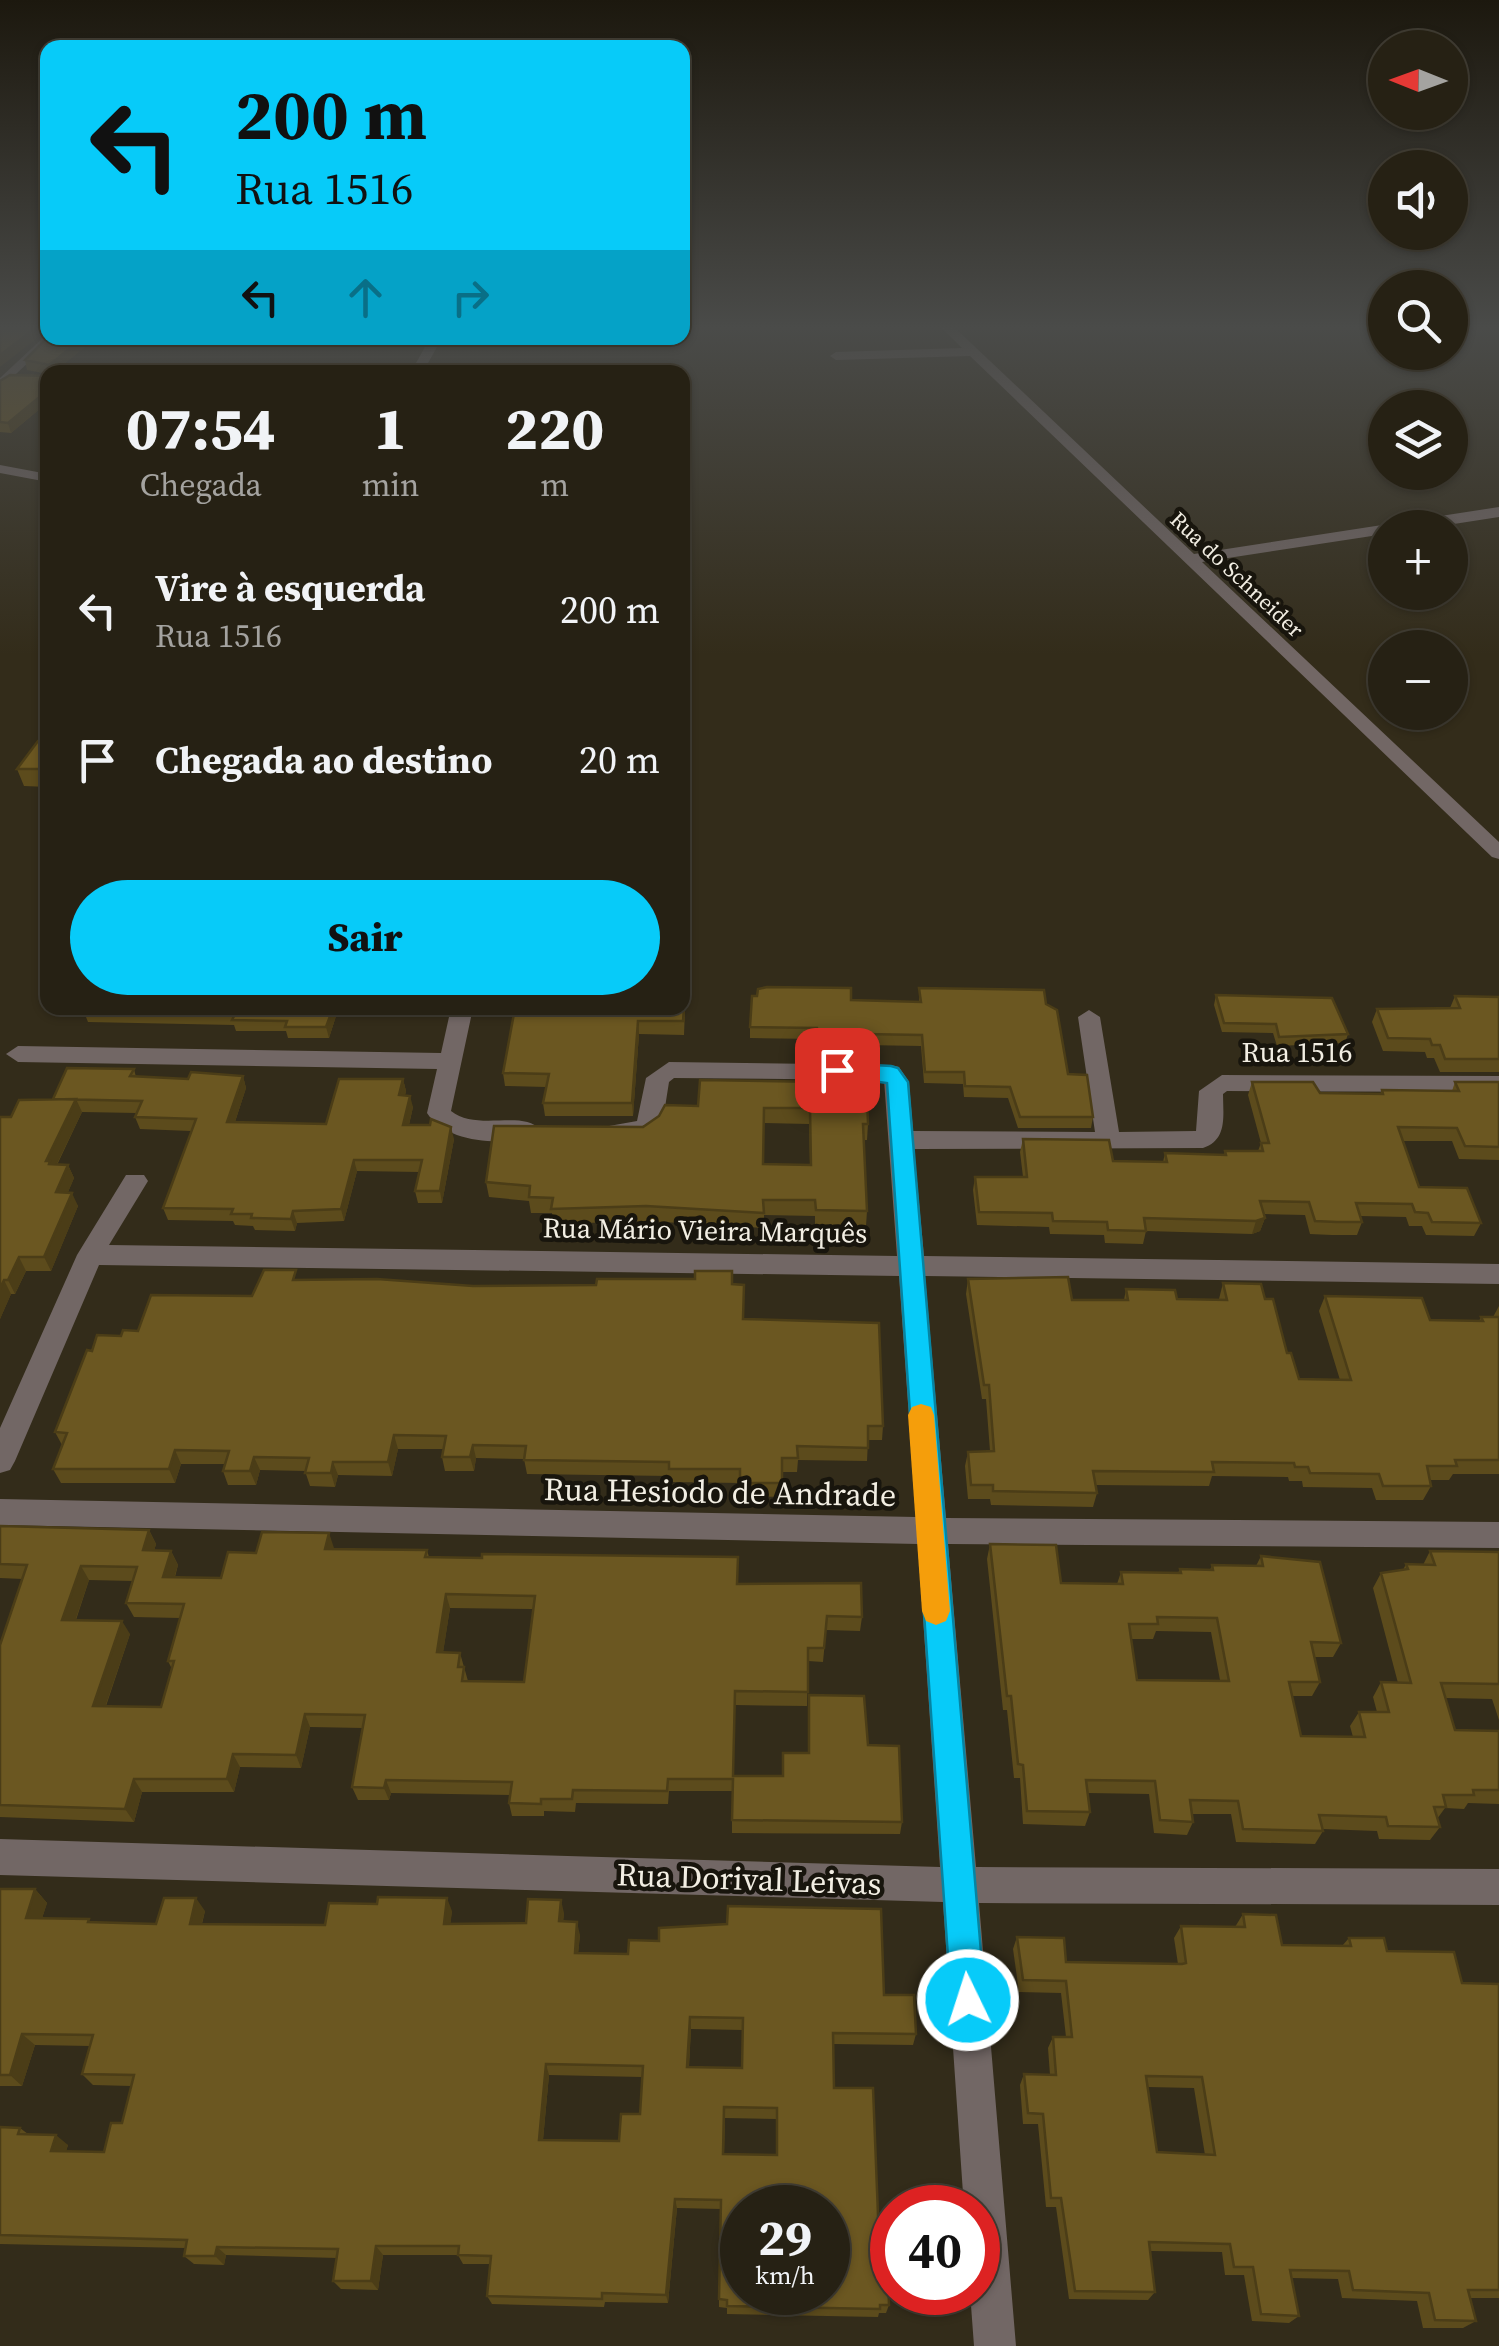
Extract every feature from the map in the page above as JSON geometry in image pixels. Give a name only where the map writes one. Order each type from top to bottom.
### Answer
[{"type":"street","name":"Rua do Schneider","points":[[1060,435],[1499,852]]},
{"type":"street","points":[[0,468],[40,476]]},
{"type":"street","points":[[1468,517],[1499,512]]},
{"type":"street","points":[[1189,559],[1368,532]]},
{"type":"street","points":[[460,1015],[439,1113],[444,1122],[458,1128],[552,1130]]},
{"type":"street","points":[[1089,1017],[1108,1140]]},
{"type":"street","points":[[18,1054],[450,1061]]},
{"type":"street","points":[[589,1131],[644,1129],[651,1120],[658,1078],[669,1070],[891,1073],[898,1082],[929,1531],[995,2346]]},
{"type":"street","name":"Rua 1516","points":[[902,1140],[1202,1139],[1211,1129],[1210,1091],[1222,1082],[1499,1084]]},
{"type":"street","points":[[0,1461],[90,1254],[134,1181]]},
{"type":"street","name":"Rua Mário Vieira Marquês","points":[[90,1254],[1499,1274]]},
{"type":"street","name":"Rua Hesiodo de Andrade","points":[[0,1512],[929,1531],[1499,1535]]},
{"type":"street","name":"Rua Dorival Leivas","points":[[0,1857],[959,1886],[1499,1887]]},
{"type":"building","points":[[38,741],[40,741],[40,769],[17,769]]},
{"type":"building","points":[[767,987],[851,988],[851,1000],[921,1002],[919,988],[1044,990],[1046,1004],[1057,1010],[1068,1074],[1087,1075],[1093,1117],[1020,1117],[1010,1087],[965,1086],[964,1072],[925,1072],[922,1035],[864,1034],[865,1048],[822,1048],[817,1028],[750,1027],[752,996]]},
{"type":"building","points":[[1216,995],[1332,998],[1348,1034],[1279,1037],[1276,1024],[1224,1023]]},
{"type":"building","points":[[1455,996],[1499,997],[1499,1059],[1445,1059],[1440,1045],[1432,1045],[1430,1039],[1388,1038],[1377,1009],[1460,1008]]},
{"type":"building","points":[[234,1015],[330,1015],[326,1027],[285,1027],[287,1021],[232,1020]]},
{"type":"building","points":[[514,1015],[683,1015],[683,1021],[638,1021],[632,1103],[543,1103],[549,1074],[503,1073]]},
{"type":"building","points":[[823,1067],[866,1068],[868,1124],[863,1124],[867,1211],[816,1210],[815,1200],[763,1200],[764,1213],[646,1206],[551,1209],[553,1198],[529,1197],[530,1186],[486,1182],[494,1126],[643,1127],[659,1116],[665,1105],[698,1106],[700,1080],[823,1082]],"holes":[[[764,1108],[810,1108],[811,1165],[763,1164]]]},
{"type":"building","points":[[67,1068],[134,1069],[130,1076],[188,1079],[191,1072],[243,1076],[227,1122],[326,1124],[339,1079],[403,1079],[399,1095],[410,1096],[403,1125],[430,1125],[431,1119],[451,1127],[440,1191],[415,1191],[422,1160],[354,1160],[341,1209],[293,1211],[291,1219],[251,1218],[252,1214],[231,1214],[233,1209],[163,1208],[196,1119],[135,1117],[142,1101],[53,1099]]},
{"type":"building","points":[[1252,1082],[1313,1082],[1320,1093],[1383,1094],[1382,1090],[1459,1091],[1455,1082],[1499,1082],[1499,1147],[1465,1146],[1457,1128],[1398,1127],[1419,1187],[1467,1188],[1481,1223],[1432,1222],[1428,1213],[1415,1212],[1412,1204],[1356,1203],[1362,1222],[1337,1222],[1315,1221],[1309,1202],[1260,1201],[1265,1218],[1256,1221],[1144,1218],[1146,1231],[1108,1230],[1107,1222],[1053,1221],[1052,1213],[979,1212],[975,1177],[1027,1177],[1023,1139],[1109,1140],[1113,1161],[1167,1162],[1165,1153],[1226,1155],[1225,1151],[1263,1151],[1261,1143],[1269,1143]]},
{"type":"building","points":[[76,1099],[46,1161],[68,1165],[56,1192],[72,1193],[44,1257],[19,1257],[0,1289],[0,1117],[11,1117],[19,1100]]},
{"type":"building","points":[[264,1270],[296,1270],[293,1280],[377,1279],[473,1286],[596,1285],[597,1279],[695,1279],[695,1271],[732,1271],[732,1284],[744,1285],[743,1319],[879,1323],[883,1426],[868,1426],[868,1448],[797,1446],[798,1458],[782,1458],[782,1483],[740,1483],[740,1469],[669,1469],[669,1462],[524,1460],[526,1446],[473,1445],[470,1457],[442,1457],[446,1436],[394,1435],[388,1462],[333,1462],[331,1473],[305,1473],[309,1458],[254,1457],[250,1471],[223,1471],[229,1451],[175,1450],[169,1469],[53,1469],[67,1433],[55,1432],[87,1350],[92,1351],[97,1335],[121,1336],[123,1330],[138,1331],[151,1295],[252,1296]]},
{"type":"building","points":[[1068,1277],[1072,1300],[1128,1300],[1126,1289],[1175,1290],[1177,1299],[1227,1300],[1223,1283],[1261,1284],[1265,1299],[1273,1299],[1287,1353],[1291,1353],[1299,1379],[1351,1380],[1325,1296],[1422,1298],[1430,1320],[1483,1321],[1481,1317],[1499,1317],[1499,1460],[1455,1460],[1457,1466],[1427,1466],[1431,1486],[1383,1486],[1379,1474],[1310,1473],[1308,1467],[1295,1467],[1294,1463],[1212,1462],[1214,1472],[1093,1471],[1097,1493],[993,1491],[993,1485],[971,1485],[968,1452],[994,1451],[989,1385],[984,1385],[968,1279]]},
{"type":"building","points":[[0,1526],[149,1530],[143,1550],[171,1551],[163,1577],[221,1578],[228,1552],[256,1553],[262,1532],[329,1533],[325,1549],[427,1550],[425,1557],[738,1557],[737,1584],[861,1583],[862,1617],[827,1616],[824,1648],[808,1648],[808,1692],[735,1691],[733,1776],[783,1776],[783,1753],[809,1753],[809,1695],[864,1696],[868,1745],[899,1746],[902,1822],[732,1820],[733,1779],[668,1779],[667,1791],[573,1790],[572,1799],[541,1799],[541,1804],[509,1803],[512,1782],[386,1780],[384,1788],[352,1787],[365,1715],[305,1714],[296,1755],[233,1754],[227,1779],[134,1779],[125,1809],[0,1805],[0,1645],[27,1565],[0,1564]],"holes":[[[81,1566],[137,1567],[126,1603],[184,1604],[168,1661],[174,1661],[161,1707],[93,1706],[122,1621],[62,1620]],[[446,1594],[535,1596],[524,1682],[462,1681],[460,1653],[437,1652]]]},
{"type":"building","points":[[990,1544],[1056,1545],[1061,1583],[1123,1584],[1121,1572],[1181,1573],[1180,1569],[1213,1570],[1212,1565],[1263,1566],[1261,1556],[1320,1562],[1341,1643],[1311,1642],[1320,1682],[1289,1682],[1301,1736],[1365,1737],[1359,1712],[1389,1712],[1381,1682],[1411,1683],[1381,1573],[1408,1569],[1406,1564],[1435,1565],[1430,1551],[1499,1552],[1499,1684],[1441,1683],[1455,1730],[1499,1731],[1499,1790],[1443,1795],[1446,1807],[1434,1807],[1440,1827],[1388,1826],[1386,1817],[1319,1815],[1323,1831],[1243,1829],[1238,1801],[1190,1800],[1193,1822],[1160,1820],[1155,1781],[1086,1780],[1090,1812],[1027,1811],[1011,1696],[1007,1696]],"holes":[[[1157,1617],[1217,1618],[1229,1681],[1137,1680],[1129,1624],[1158,1624]]]},
{"type":"building","points":[[0,1889],[35,1889],[26,1918],[156,1924],[164,1898],[196,1898],[190,1924],[325,1925],[329,1903],[377,1904],[378,1897],[447,1898],[444,1924],[526,1923],[528,1899],[561,1900],[559,1921],[577,1922],[575,1953],[628,1954],[629,1940],[659,1941],[659,1928],[727,1924],[728,1906],[881,1909],[884,1995],[914,1995],[916,2034],[833,2033],[834,2088],[873,2088],[877,2185],[870,2185],[870,2309],[850,2308],[850,2185],[720,2185],[720,2200],[675,2199],[666,2295],[602,2293],[602,2299],[487,2296],[491,2256],[458,2255],[459,2246],[376,2246],[371,2281],[333,2281],[338,2249],[217,2247],[215,2256],[184,2256],[187,2240],[0,2235],[0,2127],[20,2128],[18,2134],[56,2135],[51,2151],[104,2152],[111,2123],[122,2123],[134,2075],[82,2074],[93,2035],[22,2034],[10,2075],[0,2075]],"holes":[[[690,2017],[743,2018],[742,2068],[687,2067]],[[546,2064],[643,2066],[640,2114],[621,2114],[619,2141],[539,2140]],[[724,2107],[777,2108],[777,2155],[723,2154]]]},
{"type":"building","points":[[1243,1914],[1276,1915],[1282,1945],[1351,1946],[1349,1938],[1384,1938],[1387,1951],[1454,1952],[1462,1983],[1499,1984],[1499,2290],[1468,2290],[1476,2321],[1435,2320],[1429,2293],[1353,2290],[1349,2271],[1290,2270],[1299,2316],[1261,2314],[1253,2267],[1234,2267],[1230,2244],[1149,2242],[1155,2292],[1075,2291],[1061,2198],[1051,2198],[1043,2114],[1028,2113],[1024,2074],[1056,2075],[1053,2037],[1072,2037],[1066,1981],[1023,1980],[1017,1937],[1064,1938],[1066,1962],[1182,1964],[1186,1963],[1181,1926],[1245,1927]],"holes":[[[1146,2076],[1202,2077],[1215,2155],[1157,2152]]]},
{"type":"slow traffic","points":[[921,1415],[936,1611]]},
{"type":"route","points":[[837,1070],[891,1073],[898,1082],[929,1531],[968,2000]]}]
